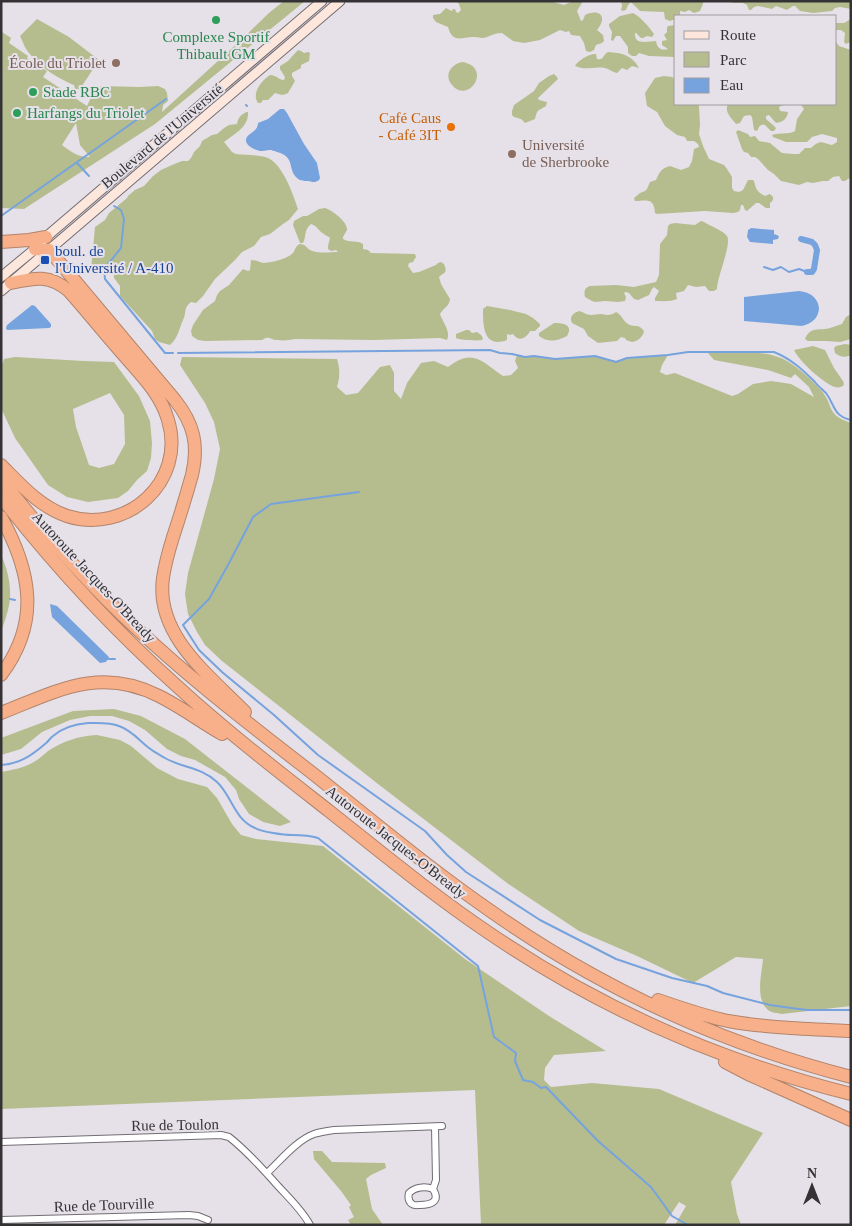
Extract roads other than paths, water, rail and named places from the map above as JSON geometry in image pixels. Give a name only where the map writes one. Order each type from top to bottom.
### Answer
[{"type":"highway","points":[[1,242],[46,238]]},
{"type":"highway","points":[[35,249],[49,250],[170,393],[190,423],[195,444],[194,466],[164,571],[162,590],[164,609],[173,631],[188,653],[280,748]]},
{"type":"highway","points":[[1,465],[33,496],[54,510],[79,519],[103,520],[129,511],[141,504],[150,495],[165,473],[170,456],[171,442],[168,420],[158,397],[66,289],[55,281],[42,278],[32,278],[4,284]]},
{"type":"highway","name":"Autoroute Jacques-O'Bready","points":[[1,479],[56,546],[96,589],[125,618],[193,679],[477,902],[547,948],[615,987],[668,1012],[733,1040],[787,1059],[851,1077]]},
{"type":"highway","name":"Autoroute Jacques-O'Bready","points":[[1,497],[62,571],[112,624],[181,690],[253,751],[431,891],[489,933],[538,965],[636,1018],[756,1066],[851,1094]]},
{"type":"highway","points":[[1,517],[13,539],[21,560],[28,600],[26,620],[20,640],[12,659],[1,675]]},
{"type":"highway","points":[[1,713],[72,686],[95,682],[118,683],[140,688],[160,697],[253,751]]},
{"type":"highway","points":[[615,987],[734,1022],[851,1031]]},
{"type":"highway","points":[[677,1036],[748,1074],[851,1120]]},
{"type":"main road","name":"Boulevard de l'Université","points":[[4,284],[46,238],[322,1]]},
{"type":"main road","name":"Boulevard de l'Université","points":[[4,284],[49,250],[340,1]]},
{"type":"street","points":[[433,1189],[436,1180],[434,1126]]},
{"type":"street","points":[[266,1173],[300,1142],[313,1134],[334,1130],[442,1126]]},
{"type":"street","name":"Rue de Toulon","points":[[1,1142],[221,1135],[229,1137],[305,1215],[310,1225]]},
{"type":"street","name":"Rue de Tourville","points":[[1,1220],[189,1215],[208,1220]]},
{"type":"water","points":[[280,109],[284,109],[287,113],[317,163],[320,178],[318,181],[299,180],[292,171],[289,160],[283,154],[271,150],[258,150],[250,147],[247,143],[247,136],[256,129],[258,123],[268,119]]},
{"type":"water","points":[[751,228],[774,230],[774,234],[779,236],[778,239],[773,240],[773,244],[750,242],[747,237],[748,230]]},
{"type":"water","points":[[799,291],[813,297],[819,307],[815,319],[810,323],[802,326],[744,321],[744,297]]},
{"type":"water","points":[[32,305],[51,324],[51,327],[7,330],[7,325]]},
{"type":"water","points":[[50,604],[57,606],[109,657],[106,662],[100,663],[52,617]]},
{"type":"waterway","points":[[1,216],[166,99]]},
{"type":"waterway","points":[[77,163],[89,176]]},
{"type":"waterway","points":[[114,206],[121,210],[124,219],[121,248],[104,269],[105,279],[165,353],[173,353]]},
{"type":"waterway","points":[[801,239],[812,242],[817,250],[814,269],[812,272],[807,272]]},
{"type":"waterway","points":[[764,267],[773,270],[781,267],[789,272],[799,269],[807,272]]},
{"type":"waterway","points":[[178,353],[490,350],[525,357],[534,356],[555,359],[595,356],[616,362],[627,358],[688,352],[774,352],[801,369],[826,393],[835,410],[841,416],[851,420]]},
{"type":"waterway","points":[[359,492],[271,504],[253,517],[209,599],[183,625],[199,650],[318,755],[425,831],[466,872],[540,920],[616,959],[672,978],[707,986],[723,993],[770,1005],[791,1008],[851,1010]]},
{"type":"waterway","points":[[10,599],[15,600]]},
{"type":"waterway","points":[[105,659],[115,659]]},
{"type":"waterway","points":[[1,765],[14,763],[30,756],[57,733],[69,727],[88,723],[112,724],[127,730],[165,758],[198,770],[211,777],[222,788],[242,819],[255,828],[273,833],[305,835],[318,838],[478,966],[494,1037],[516,1053],[515,1061],[523,1080],[533,1082],[541,1088],[546,1087],[598,1141],[651,1187],[672,1216],[688,1225]]},
{"type":"place","name":"Complexe Sportif Thibault GM","points":[[216,20]]},
{"type":"place","name":"École du Triolet","points":[[116,63]]},
{"type":"place","name":"Stade RBC","points":[[33,92]]},
{"type":"place","name":"Harfangs du Triolet","points":[[17,113]]},
{"type":"place","name":"Café Caus - Café 3IT","points":[[451,127]]},
{"type":"place","name":"Université de Sherbrooke","points":[[512,154]]},
{"type":"place","name":"boul. de l'Université / A-410","points":[[45,260]]}]
